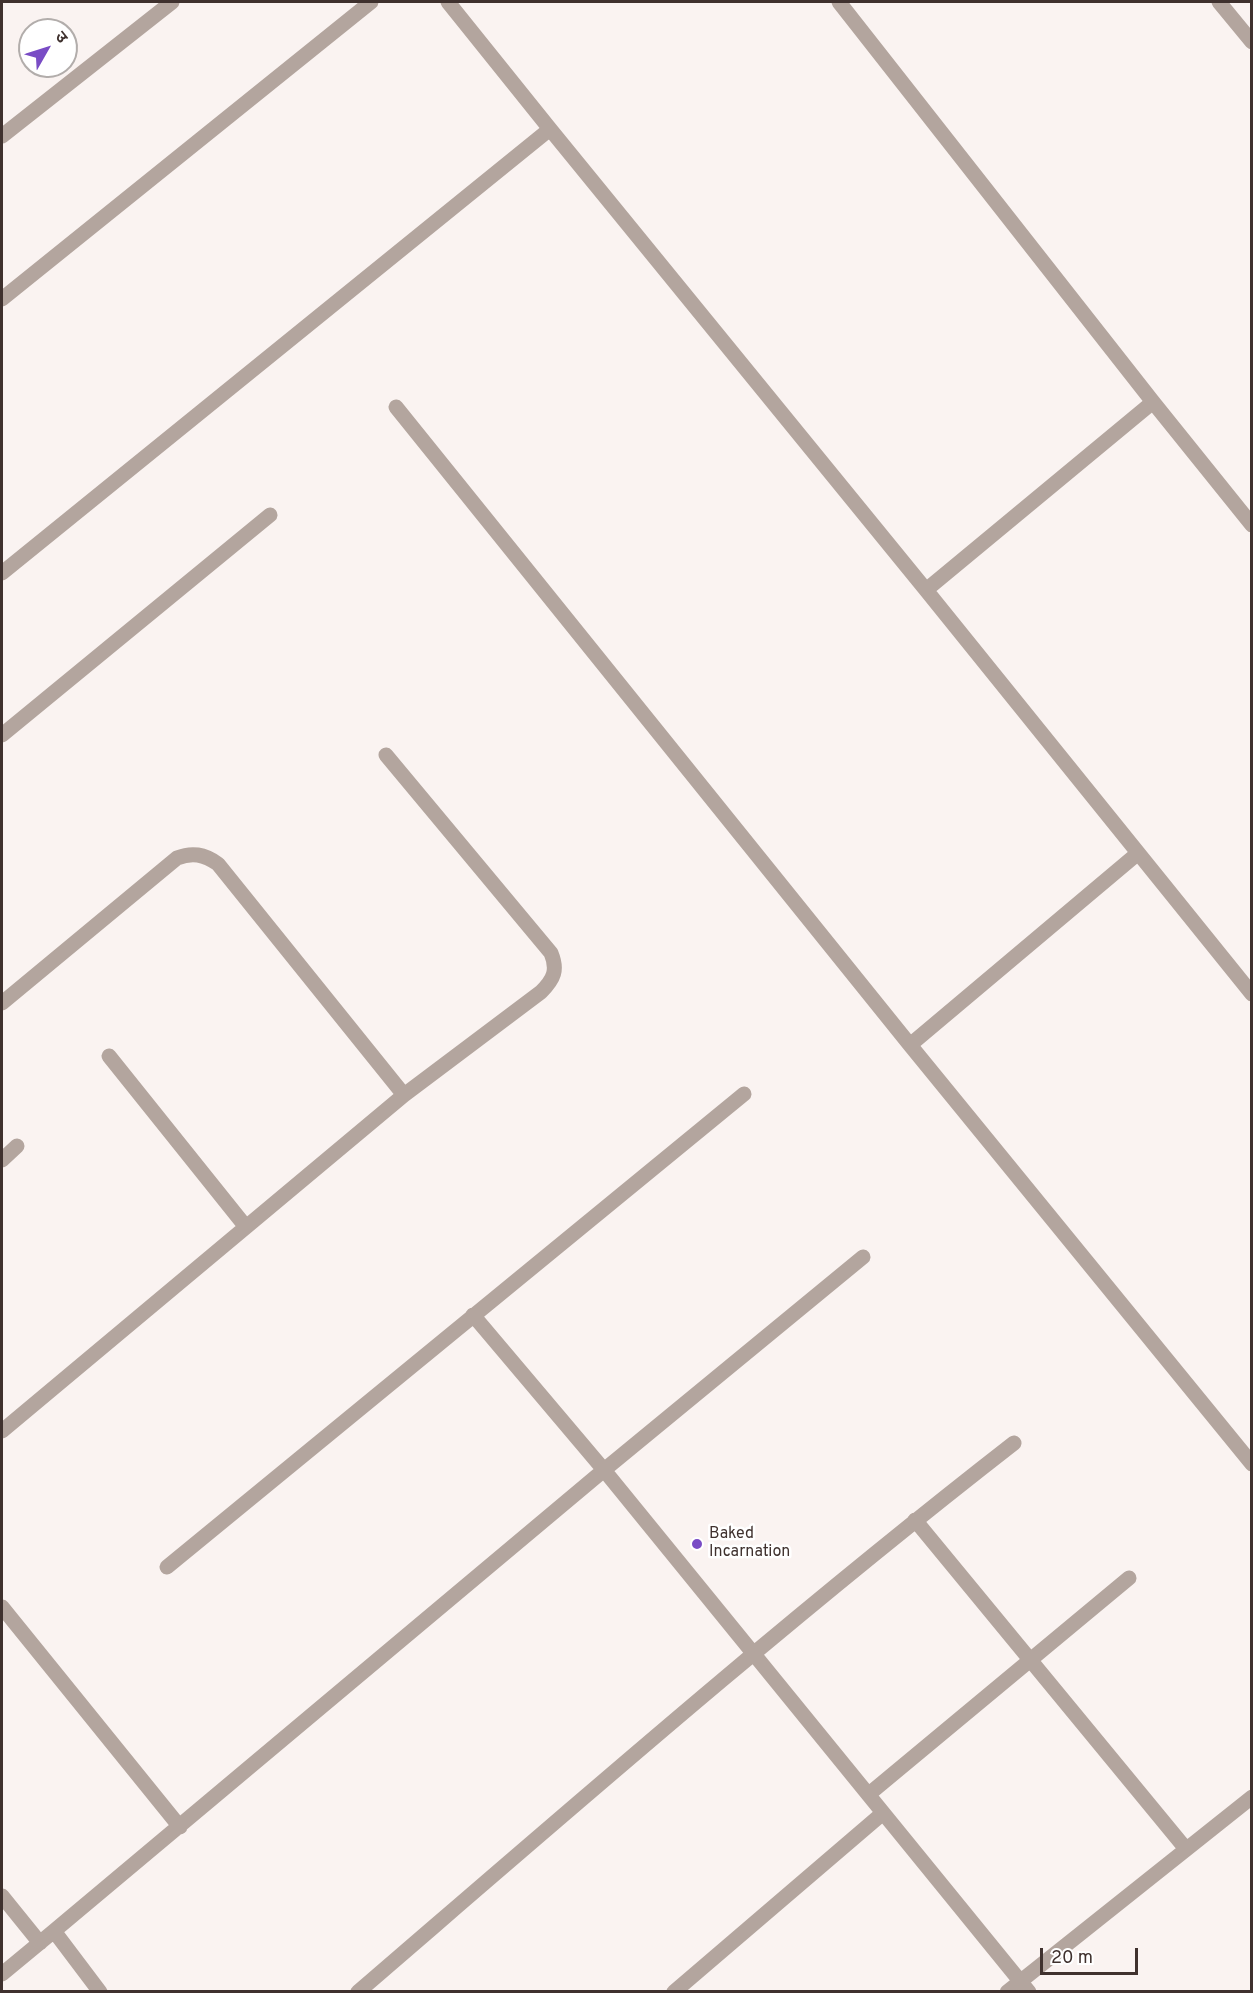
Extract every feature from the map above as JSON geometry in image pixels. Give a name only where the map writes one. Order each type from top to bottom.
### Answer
[{"type":"street","points":[[2,136],[172,2]]},
{"type":"street","points":[[2,299],[371,2]]},
{"type":"street","points":[[448,2],[1251,994]]},
{"type":"street","points":[[839,2],[1251,525]]},
{"type":"street","points":[[1219,2],[1251,42]]},
{"type":"street","points":[[2,573],[550,129]]},
{"type":"street","points":[[926,590],[1153,402]]},
{"type":"street","points":[[396,407],[1251,1464]]},
{"type":"street","points":[[2,735],[270,515]]},
{"type":"street","points":[[2,1431],[404,1095],[541,992],[555,974],[555,963],[551,953],[386,754]]},
{"type":"street","points":[[2,1003],[177,858],[187,854],[199,855],[218,864],[404,1095]]},
{"type":"street","points":[[910,1045],[1137,854]]},
{"type":"street","points":[[109,1056],[246,1227]]},
{"type":"street","points":[[167,1567],[744,1094]]},
{"type":"street","points":[[2,1160],[17,1146]]},
{"type":"street","points":[[2,1974],[604,1470],[863,1257]]},
{"type":"street","points":[[474,1315],[604,1470],[1025,1986]]},
{"type":"street","points":[[358,1992],[752,1653],[915,1520],[1014,1443]]},
{"type":"street","points":[[915,1520],[1186,1849]]},
{"type":"street","points":[[869,1794],[1129,1578]]},
{"type":"street","points":[[2,1607],[180,1827]]},
{"type":"street","points":[[1007,1992],[1025,1986],[1186,1849],[1251,1797]]},
{"type":"street","points":[[674,1992],[883,1813]]},
{"type":"street","points":[[2,1896],[40,1943]]},
{"type":"street","points":[[54,1931],[100,1992]]},
{"type":"place","name":"Baked Incarnation","points":[[697,1544]]}]
